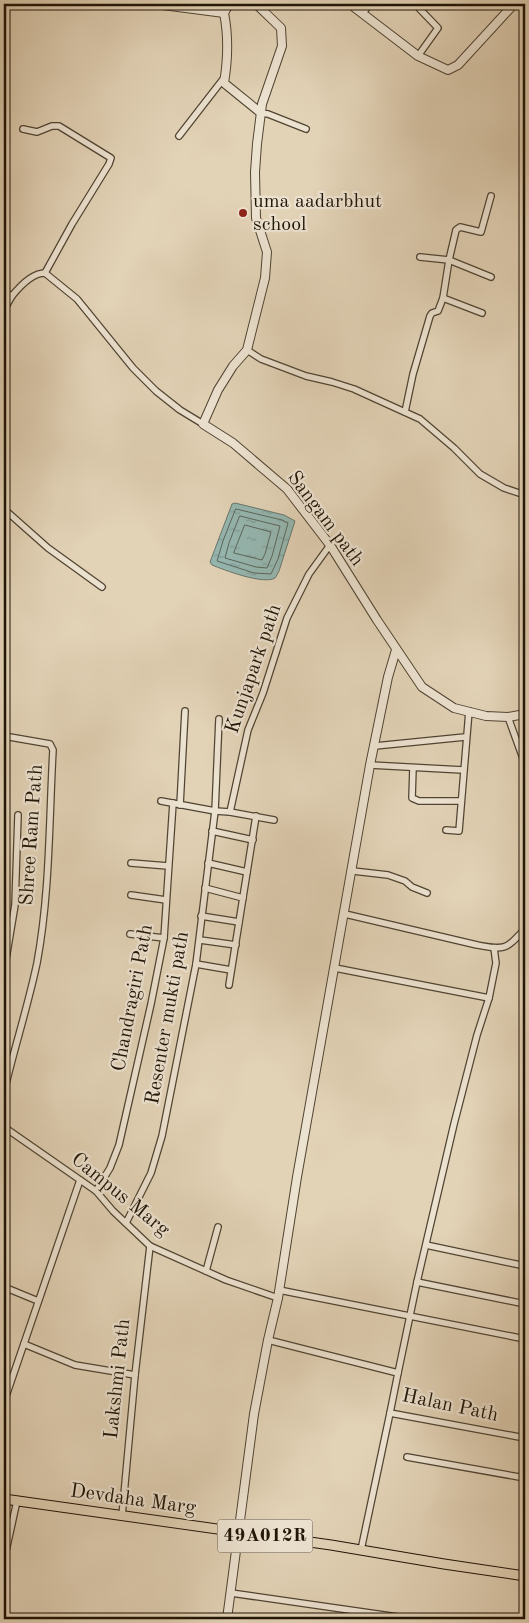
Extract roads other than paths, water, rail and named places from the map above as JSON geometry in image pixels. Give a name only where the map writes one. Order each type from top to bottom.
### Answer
[{"type":"main road","name":"Devdaha Marg","points":[[4,1499],[361,1550],[525,1576]]},
{"type":"street","points":[[155,4],[224,13]]},
{"type":"street","points":[[229,4],[224,13],[228,32],[229,53],[224,84],[261,113],[306,129]]},
{"type":"street","points":[[4,310],[12,296],[27,281],[37,274],[45,273],[77,298],[133,368],[162,396],[203,424],[218,390],[233,366],[247,350],[265,278],[267,252],[256,218],[255,172],[257,144],[262,104],[282,46],[281,28],[256,4]]},
{"type":"street","points":[[350,4],[418,56],[442,68],[452,69],[458,65],[514,4]]},
{"type":"street","points":[[362,14],[370,4]]},
{"type":"street","points":[[415,4],[438,28],[418,56]]},
{"type":"street","points":[[179,136],[225,76]]},
{"type":"street","points":[[24,129],[37,132],[52,126],[58,126],[111,158],[45,273]]},
{"type":"street","points":[[405,412],[413,374],[430,316],[438,311],[443,298],[449,260],[458,228],[481,232],[491,196]]},
{"type":"street","points":[[420,257],[449,260],[491,276]]},
{"type":"street","points":[[4,292],[12,296]]},
{"type":"street","points":[[443,298],[482,313]]},
{"type":"street","points":[[247,350],[261,359],[306,376],[354,389],[405,412],[429,425],[480,474],[504,488],[525,495]]},
{"type":"street","name":"Sangam path","points":[[203,424],[233,443],[287,489],[330,545],[396,650],[422,687],[454,708],[486,716],[508,717],[525,714]]},
{"type":"street","points":[[4,509],[48,548],[102,587]]},
{"type":"street","name":"Kunjapark path","points":[[230,812],[248,730],[263,693],[287,618],[309,574],[330,545]]},
{"type":"street","points":[[227,1619],[254,1414],[279,1294],[370,765],[384,695],[396,650]]},
{"type":"street","points":[[180,805],[185,711]]},
{"type":"street","points":[[446,830],[459,831],[465,737],[469,711]]},
{"type":"street","points":[[508,717],[525,764]]},
{"type":"street","name":"Resenter mukti path","points":[[126,1222],[151,1173],[162,1136],[196,964],[215,812],[219,719]]},
{"type":"street","name":"Shree Ram Path","points":[[4,736],[50,744],[53,750],[45,902],[37,961],[4,1092]]},
{"type":"street","points":[[375,746],[465,737]]},
{"type":"street","points":[[370,765],[463,770]]},
{"type":"street","points":[[413,768],[412,798],[419,801],[461,801]]},
{"type":"street","points":[[161,802],[274,820]]},
{"type":"street","name":"Chandragiri Path","points":[[96,1191],[110,1168],[120,1145],[151,1004],[164,938],[173,804]]},
{"type":"street","points":[[4,971],[15,905],[18,815]]},
{"type":"street","points":[[229,984],[256,816]]},
{"type":"street","points":[[212,831],[253,840]]},
{"type":"street","points":[[131,863],[168,866]]},
{"type":"street","points":[[208,863],[247,872]]},
{"type":"street","points":[[353,871],[388,875],[405,881],[412,887],[427,893]]},
{"type":"street","points":[[205,888],[243,898]]},
{"type":"street","points":[[131,895],[166,900]]},
{"type":"street","points":[[345,914],[503,949],[525,928]]},
{"type":"street","points":[[201,916],[239,922]]},
{"type":"street","points":[[130,934],[164,938]]},
{"type":"street","points":[[200,940],[236,945]]},
{"type":"street","points":[[398,1373],[454,1124],[477,1035],[489,998],[496,963],[494,948]]},
{"type":"street","points":[[196,964],[232,970]]},
{"type":"street","points":[[335,968],[489,998]]},
{"type":"street","name":"Campus Marg","points":[[4,1127],[96,1191],[113,1211],[150,1246],[206,1271],[279,1294],[525,1339]]},
{"type":"street","points":[[4,1402],[80,1180]]},
{"type":"street","points":[[206,1271],[218,1228]]},
{"type":"street","points":[[426,1245],[525,1266]]},
{"type":"street","name":"Lakshmi Path","points":[[122,1516],[135,1375],[150,1246]]},
{"type":"street","points":[[417,1282],[525,1304]]},
{"type":"street","points":[[4,1286],[38,1301]]},
{"type":"street","name":"Halan Path","points":[[268,1340],[398,1373],[390,1413],[525,1438]]},
{"type":"street","points":[[24,1344],[75,1365],[135,1375]]},
{"type":"street","points":[[361,1550],[390,1413]]},
{"type":"street","points":[[407,1457],[525,1478]]},
{"type":"street","points":[[4,1560],[17,1501]]},
{"type":"street","points":[[231,1593],[412,1619]]},
{"type":"water","points":[[235,503],[284,515],[295,521],[275,578],[262,580],[244,576],[212,565],[210,562],[232,504]]},
{"type":"place","name":"uma aadarbhut school","points":[[243,213]]}]
